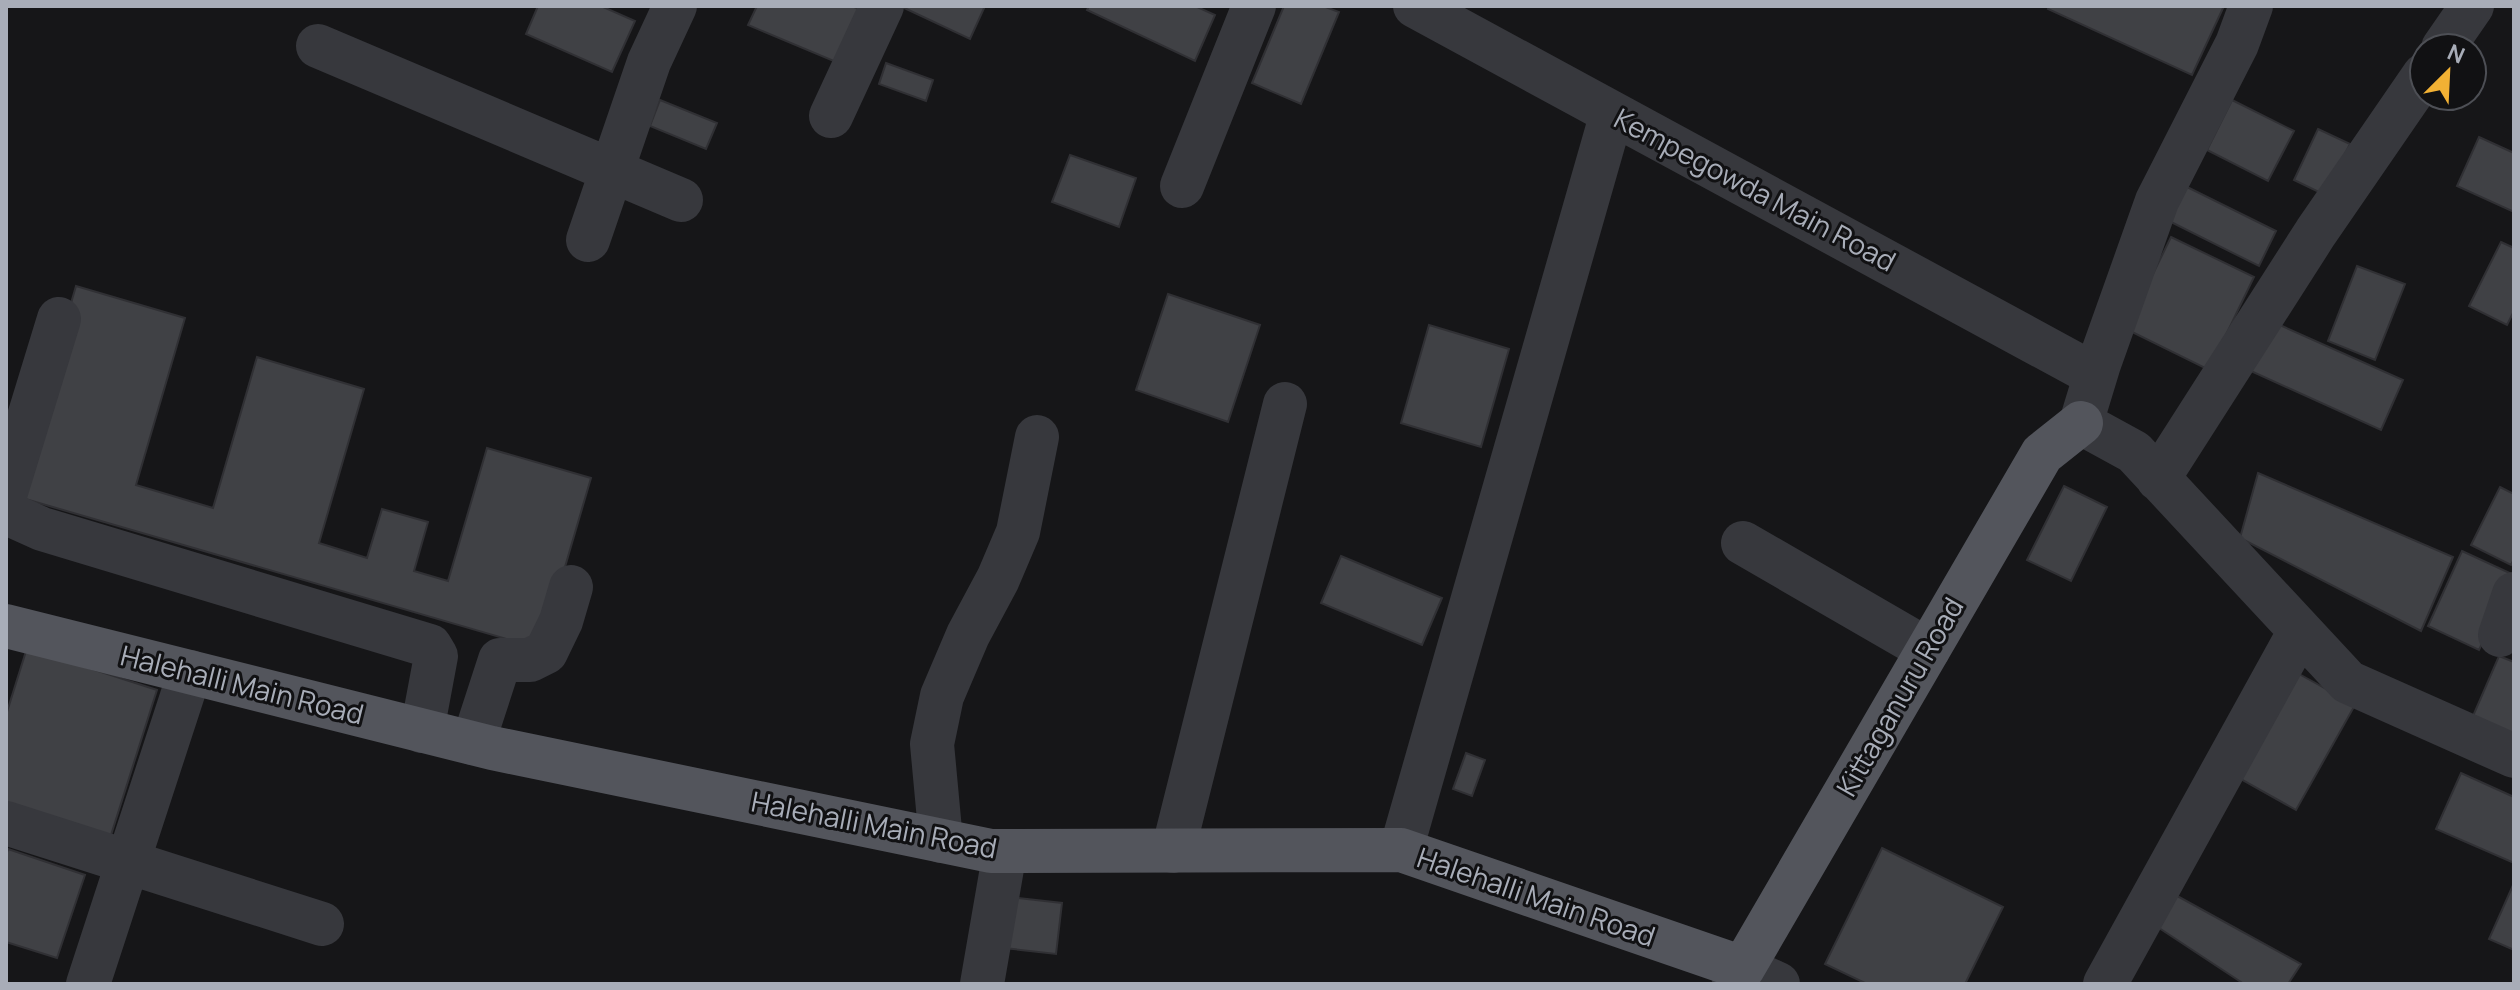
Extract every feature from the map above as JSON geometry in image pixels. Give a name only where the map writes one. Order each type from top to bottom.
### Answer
[{"type":"main road","name":"Kittaganuru Road","points":[[1752,979],[1928,650],[2042,454],[2081,423]]},
{"type":"main road","name":"Halehalli Main Road","points":[[6,626],[473,743],[991,851],[1401,850],[1752,979]]},
{"type":"street","points":[[588,240],[649,62],[675,6]]},
{"type":"street","points":[[831,116],[882,6]]},
{"type":"street","points":[[1182,186],[1254,6]]},
{"type":"street","name":"Kempegowda Main Road","points":[[1415,6],[2095,375]]},
{"type":"street","points":[[2251,6],[2237,44],[2157,201],[2081,423],[2134,452],[2348,682],[2514,756]]},
{"type":"street","points":[[2454,32],[2472,6]]},
{"type":"street","points":[[318,46],[681,200]]},
{"type":"street","points":[[2158,479],[2316,232],[2408,98]]},
{"type":"street","points":[[1401,850],[1612,113]]},
{"type":"street","points":[[6,492],[59,319]]},
{"type":"street","points":[[1173,851],[1285,404]]},
{"type":"street","points":[[941,841],[932,744],[942,696],[1018,532],[1037,437]]},
{"type":"street","points":[[6,508],[11,515],[42,529],[430,646],[436,656],[422,731]]},
{"type":"street","points":[[1743,543],[1928,650]]},
{"type":"street","points":[[473,743],[500,660],[530,660],[546,652],[561,621],[571,587]]},
{"type":"street","points":[[2500,635],[2514,594]]},
{"type":"street","points":[[2105,984],[2300,631]]},
{"type":"street","points":[[88,984],[190,672]]},
{"type":"street","points":[[6,823],[322,924]]},
{"type":"street","points":[[982,984],[1005,851]]},
{"type":"building","points":[[538,6],[601,6],[635,21],[612,72],[526,34]]},
{"type":"building","points":[[757,6],[852,6],[859,9],[836,62],[748,25]]},
{"type":"building","points":[[900,6],[985,6],[970,39]]},
{"type":"building","points":[[1089,6],[1195,6],[1215,15],[1195,61],[1087,10]]},
{"type":"building","points":[[1284,6],[1323,6],[1339,12],[1301,104],[1252,83]]},
{"type":"building","points":[[2049,6],[2224,6],[2192,75],[2048,9]]},
{"type":"building","points":[[886,63],[933,80],[926,101],[879,84]]},
{"type":"building","points":[[660,100],[717,123],[706,149],[650,126]]},
{"type":"building","points":[[2232,100],[2294,131],[2268,181],[2207,150]]},
{"type":"building","points":[[2318,129],[2350,144],[2325,195],[2294,180]]},
{"type":"building","points":[[2479,137],[2514,153],[2514,212],[2457,186]]},
{"type":"building","points":[[1070,155],[1136,178],[1119,227],[1052,202]]},
{"type":"building","points":[[2177,182],[2276,231],[2259,266],[2159,216]]},
{"type":"building","points":[[2171,237],[2254,277],[2209,370],[2126,329]]},
{"type":"building","points":[[2501,242],[2514,248],[2514,311],[2507,325],[2469,306]]},
{"type":"building","points":[[2357,266],[2405,284],[2375,360],[2328,341]]},
{"type":"building","points":[[76,286],[185,318],[136,485],[213,508],[257,357],[364,389],[319,543],[367,558],[382,509],[428,522],[414,571],[448,581],[487,448],[591,478],[541,649],[15,496]]},
{"type":"building","points":[[1168,294],[1260,325],[1228,422],[1136,390]]},
{"type":"building","points":[[2264,318],[2403,380],[2381,430],[2242,367]]},
{"type":"building","points":[[1429,325],[1509,349],[1481,447],[1401,423]]},
{"type":"building","points":[[2258,473],[2453,557],[2421,631],[2240,538]]},
{"type":"building","points":[[2064,486],[2107,507],[2071,581],[2027,560]]},
{"type":"building","points":[[2500,487],[2514,494],[2514,559],[2511,565],[2471,545]]},
{"type":"building","points":[[2462,551],[2514,575],[2479,650],[2428,626]]},
{"type":"building","points":[[1341,556],[1442,598],[1422,645],[1321,603]]},
{"type":"building","points":[[27,648],[157,690],[105,854],[6,822],[6,715]]},
{"type":"building","points":[[2499,656],[2514,662],[2514,735],[2473,716]]},
{"type":"building","points":[[2290,669],[2355,705],[2296,810],[2232,774]]},
{"type":"building","points":[[1466,753],[1485,760],[1472,796],[1453,789]]},
{"type":"building","points":[[2461,773],[2514,797],[2514,863],[2436,829]]},
{"type":"building","points":[[1882,848],[2003,907],[1965,984],[1867,984],[1825,964]]},
{"type":"building","points":[[8,849],[85,875],[57,958],[6,942]]},
{"type":"building","points":[[2514,883],[2514,950],[2489,939]]},
{"type":"building","points":[[2170,892],[2301,964],[2288,984],[2244,984],[2150,922]]},
{"type":"building","points":[[1010,897],[1062,903],[1056,954],[1004,948]]}]
